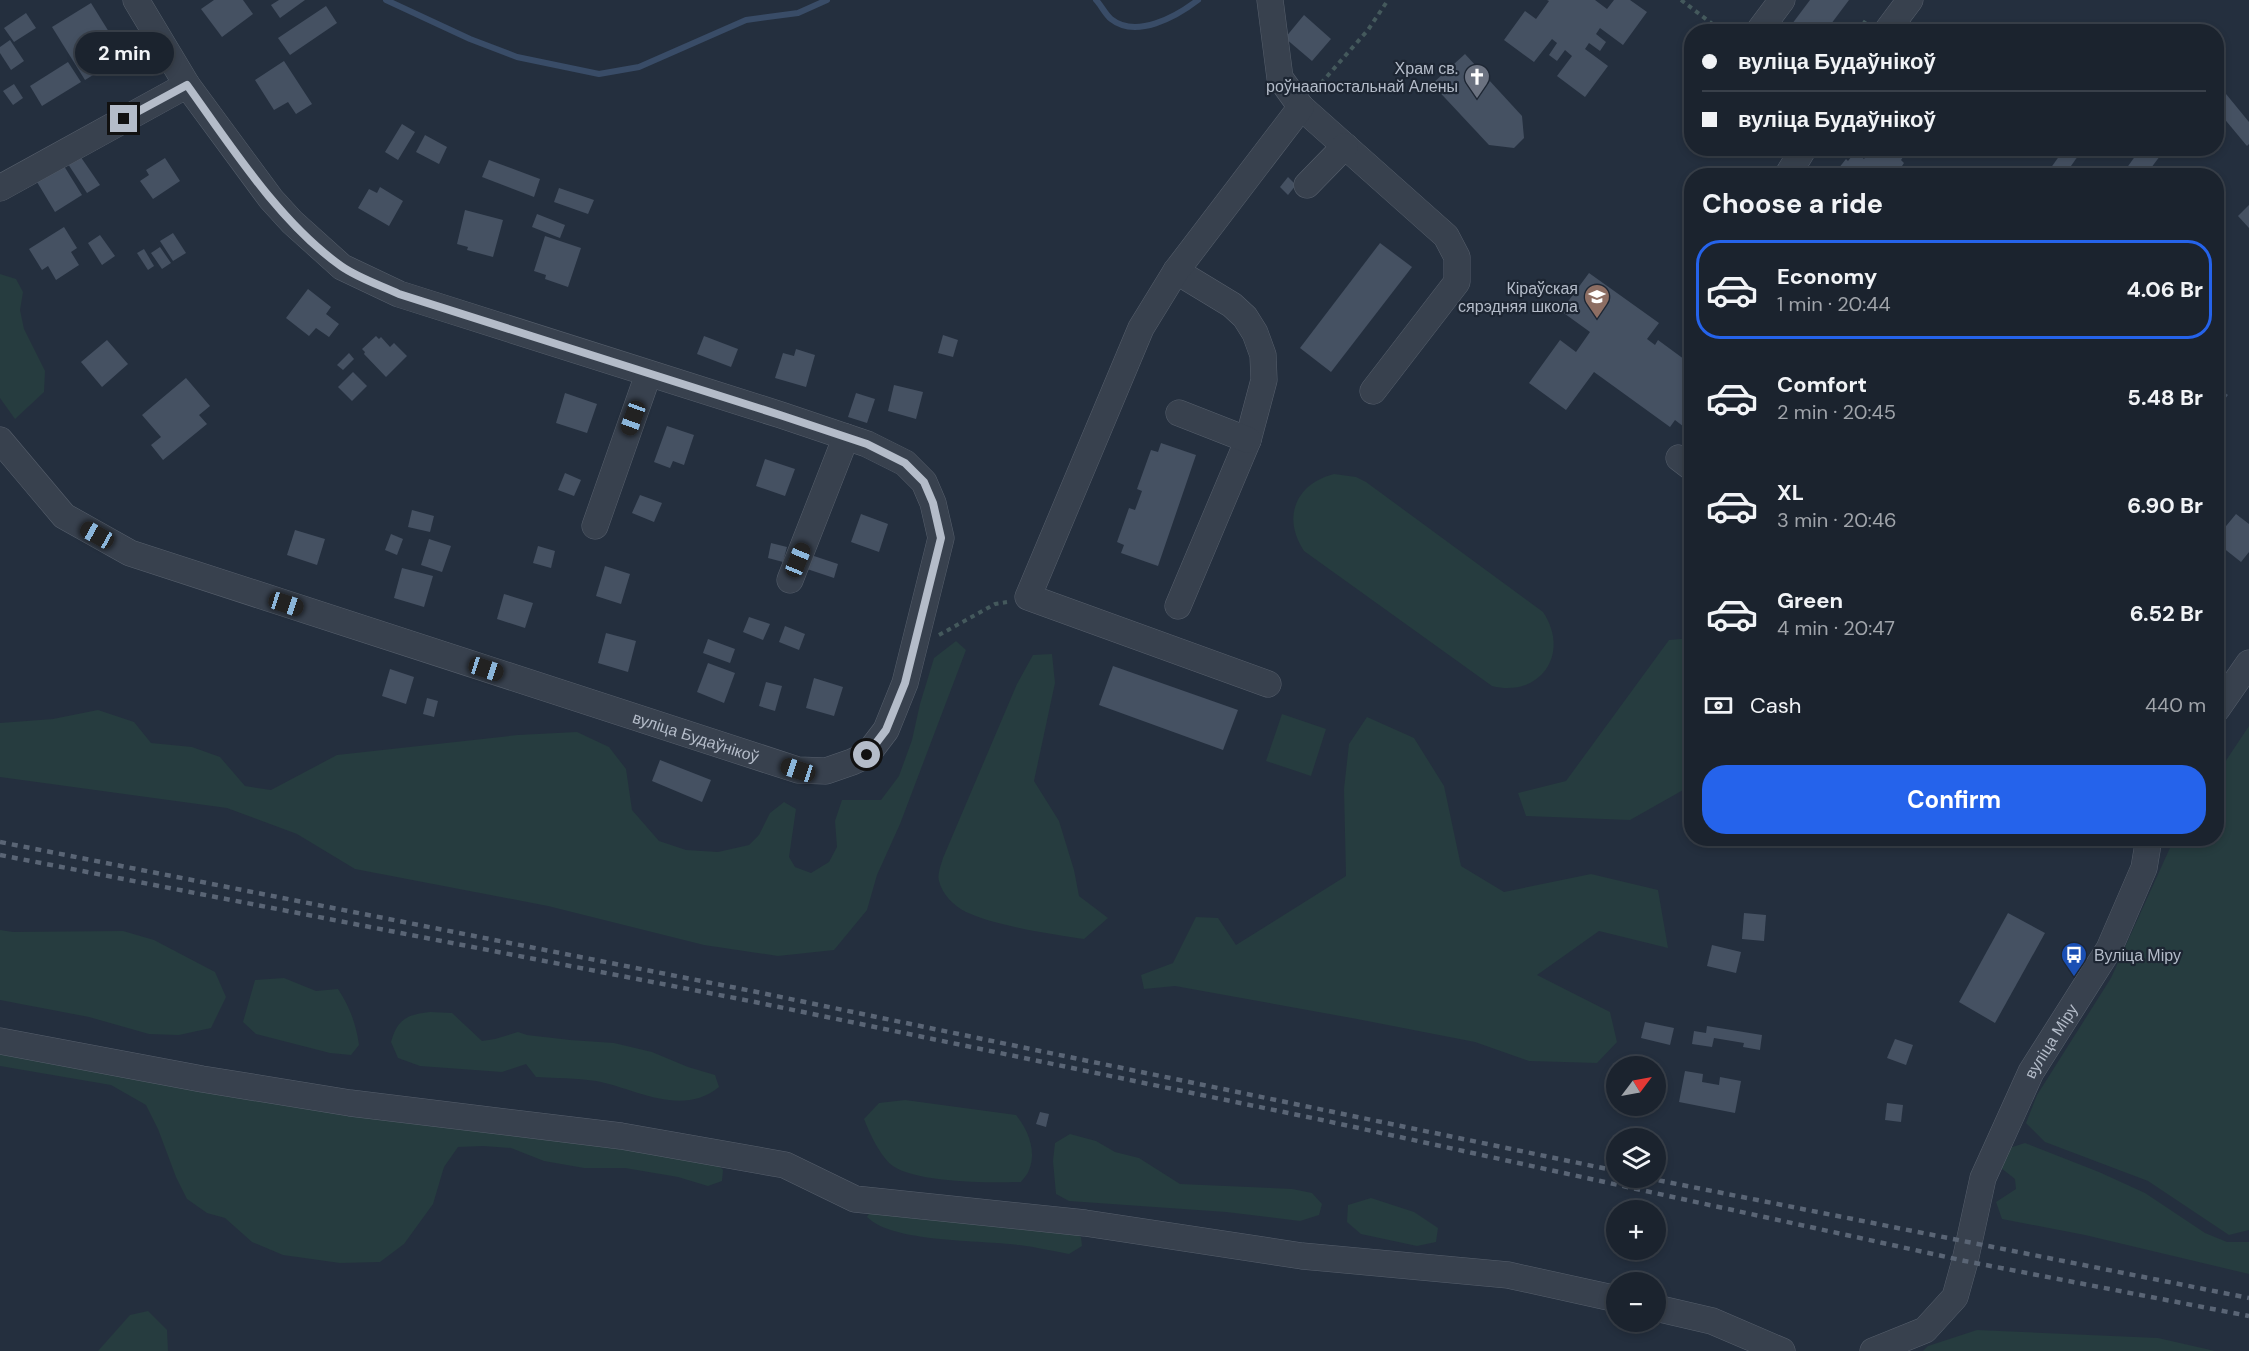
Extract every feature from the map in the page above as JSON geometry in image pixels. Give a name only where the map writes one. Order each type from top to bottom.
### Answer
[{"type":"street","name":"вуліца Будаўнікоў","points":[[2,448],[64,516],[130,553],[798,770],[826,771],[867,755],[886,730],[905,683],[941,538],[933,503],[924,482],[905,463],[867,444],[399,294],[342,267],[291,222],[271,199],[187,85],[136,0]]},
{"type":"street","points":[[1270,0],[1280,78],[1300,107],[1446,236],[1457,257],[1457,282],[1373,391]]},
{"type":"street","points":[[1764,24],[1782,0]]},
{"type":"street","points":[[1892,24],[1910,0]]},
{"type":"street","points":[[0,188],[187,85]]},
{"type":"street","points":[[1268,684],[1029,597],[1141,328],[1176,271],[1300,107]]},
{"type":"street","points":[[1306,185],[1344,146]]},
{"type":"street","points":[[1176,271],[1232,305],[1245,317],[1255,333],[1263,355],[1264,381],[1248,440],[1178,606]]},
{"type":"street","points":[[595,526],[648,375]]},
{"type":"street","points":[[1179,413],[1248,440]]},
{"type":"street","points":[[790,580],[846,437]]},
{"type":"street","points":[[2224,699],[2249,663]]},
{"type":"street","name":"вуліца Міру","points":[[1887,1349],[1925,1330],[1954,1297],[1965,1261],[1983,1179],[2031,1072],[2109,949],[2144,868],[2148,846]]},
{"type":"street","points":[[0,1041],[202,1079],[350,1103],[621,1136],[785,1165],[855,1199],[1085,1223],[1302,1256],[1508,1275],[1606,1297]]},
{"type":"street","points":[[1666,1310],[1712,1321],[1782,1351]]},
{"type":"path","points":[[1300,107],[1368,30],[1388,0]]},
{"type":"path","points":[[1682,0],[1713,24]]},
{"type":"path","points":[[914,647],[995,604],[1029,597]]},
{"type":"green space","points":[[0,274],[16,279],[23,292],[20,310],[24,329],[45,371],[44,392],[15,419],[0,398]]},
{"type":"green space","points":[[1334,474],[1356,477],[1366,482],[1543,612],[1551,628],[1554,643],[1552,657],[1546,669],[1537,679],[1509,688],[1492,686],[1304,551],[1297,539],[1294,526],[1296,504],[1310,486]]},
{"type":"green space","points":[[1684,639],[1684,790],[1630,820],[1526,816],[1518,793],[1566,781],[1669,640]]},
{"type":"green space","points":[[956,641],[966,650],[900,824],[877,875],[867,910],[834,950],[778,956],[704,945],[548,906],[355,869],[297,834],[227,808],[0,777],[0,723],[53,719],[98,710],[134,722],[151,743],[192,747],[220,757],[245,786],[271,790],[337,755],[518,735],[577,732],[609,747],[626,769],[632,810],[659,841],[686,850],[718,852],[749,845],[759,835],[770,813],[784,802],[796,809],[789,857],[795,867],[811,873],[829,862],[837,847],[835,821],[842,800],[881,800],[899,776],[912,740],[934,658]]},
{"type":"green space","points":[[1052,654],[1055,683],[1034,781],[1059,821],[1074,870],[1079,896],[1108,918],[1084,939],[1040,932],[978,917],[966,912],[949,899],[939,879],[943,858],[1017,684],[1033,655]]},
{"type":"green space","points":[[1282,714],[1326,729],[1311,776],[1266,761]]},
{"type":"green space","points":[[1367,717],[1414,738],[1444,786],[1461,866],[1504,892],[1591,874],[1658,890],[1668,948],[1599,931],[1537,975],[1610,1012],[1617,1042],[1597,1063],[1529,1061],[1475,1042],[1357,1019],[1175,986],[1144,989],[1141,975],[1173,963],[1196,917],[1218,918],[1236,945],[1346,876],[1344,789],[1349,744]]},
{"type":"green space","points":[[2249,726],[2249,1230],[2229,1235],[2148,1181],[2045,1142],[2026,1123],[2037,1095],[2111,978],[2171,846],[2224,846],[2224,764]]},
{"type":"green space","points":[[0,930],[13,932],[123,931],[154,940],[215,972],[226,997],[211,1028],[179,1035],[149,1034],[89,1017],[0,1000]]},
{"type":"green space","points":[[284,978],[316,991],[338,989],[349,1009],[358,1037],[359,1045],[351,1055],[330,1053],[256,1034],[243,1022],[255,980]]},
{"type":"green space","points":[[430,1012],[452,1013],[482,1041],[518,1032],[570,1040],[614,1043],[652,1052],[715,1075],[719,1087],[704,1096],[674,1101],[596,1081],[536,1077],[526,1064],[502,1072],[420,1066],[398,1058],[391,1042],[400,1023],[409,1016]]},
{"type":"green space","points":[[0,1046],[709,1155],[723,1170],[722,1181],[708,1186],[678,1177],[625,1168],[584,1168],[544,1161],[511,1148],[458,1147],[444,1167],[433,1204],[404,1244],[380,1262],[340,1263],[283,1255],[252,1242],[225,1218],[207,1213],[187,1199],[146,1105],[111,1085],[0,1066]]},
{"type":"green space","points":[[905,1100],[1016,1115],[1024,1127],[1032,1148],[1028,1173],[1021,1182],[973,1182],[919,1176],[893,1166],[880,1151],[864,1119],[879,1103]]},
{"type":"green space","points":[[1070,1134],[1096,1141],[1115,1152],[1139,1158],[1180,1184],[1292,1189],[1312,1193],[1322,1204],[1319,1215],[1300,1221],[1226,1212],[1069,1201],[1056,1194],[1053,1161],[1055,1143]]},
{"type":"green space","points":[[2025,1143],[2145,1193],[2205,1233],[2227,1242],[2249,1242],[2249,1274],[2085,1235],[2002,1219],[1996,1202],[2016,1189],[2015,1179],[2001,1168],[2006,1149]]},
{"type":"green space","points":[[1371,1198],[1414,1212],[1438,1228],[1436,1242],[1417,1246],[1361,1234],[1347,1222],[1348,1205]]},
{"type":"green space","points":[[872,1208],[1067,1228],[1081,1237],[1082,1246],[1069,1254],[1019,1245],[916,1236],[896,1232],[879,1225],[867,1217]]},
{"type":"green space","points":[[148,1311],[167,1330],[168,1351],[98,1351],[130,1315]]},
{"type":"green space","points":[[1977,1330],[2158,1338],[2215,1351],[1923,1351],[1928,1346]]},
{"type":"building","points":[[214,0],[243,0],[253,14],[222,37],[201,9]]},
{"type":"building","points":[[279,0],[305,0],[280,18],[271,5]]},
{"type":"building","points":[[1547,0],[1595,0],[1607,9],[1614,0],[1630,0],[1647,12],[1623,45],[1600,28],[1596,34],[1606,42],[1600,51],[1589,43],[1585,49],[1608,66],[1585,97],[1557,76],[1572,56],[1565,50],[1557,61],[1549,55],[1557,43],[1552,39],[1534,62],[1504,40],[1525,11],[1536,19],[1549,1]]},
{"type":"building","points":[[1810,0],[1849,0],[1831,24],[1792,24]]},
{"type":"building","points":[[91,3],[124,56],[85,80],[52,27]]},
{"type":"building","points":[[326,6],[337,23],[290,55],[278,38]]},
{"type":"building","points":[[26,13],[36,28],[14,42],[4,28]]},
{"type":"building","points":[[1304,15],[1331,39],[1312,61],[1285,38]]},
{"type":"building","points":[[10,40],[24,61],[11,70],[0,53],[0,47]]},
{"type":"building","name":"Храм св. роўнаапостальнай Алены","points":[[1465,54],[1522,116],[1524,138],[1514,148],[1489,145],[1432,84]]},
{"type":"building","points":[[284,61],[312,104],[296,114],[288,102],[274,110],[255,80]]},
{"type":"building","points":[[68,62],[81,82],[42,106],[30,86]]},
{"type":"building","points":[[14,84],[23,98],[13,105],[3,91]]},
{"type":"building","points":[[2224,92],[2249,122],[2249,144],[2247,146],[2224,118]]},
{"type":"building","points":[[402,124],[415,132],[398,160],[385,152]]},
{"type":"building","points":[[425,135],[447,147],[439,164],[416,152]]},
{"type":"building","points":[[78,153],[100,185],[87,193],[66,161]]},
{"type":"building","points":[[1852,156],[1860,156],[1864,159],[1866,156],[1904,156],[1901,160],[1904,163],[1901,168],[1884,166],[1883,168],[1839,168]]},
{"type":"building","points":[[2059,156],[2078,156],[2070,168],[2051,168]]},
{"type":"building","points":[[2135,156],[2160,156],[2151,168],[2127,168]]},
{"type":"building","points":[[165,158],[180,181],[153,199],[140,181],[149,175],[146,170]]},
{"type":"building","points":[[489,160],[540,179],[534,197],[482,177]]},
{"type":"building","points":[[64,166],[82,195],[55,212],[37,182]]},
{"type":"building","points":[[1288,177],[1296,185],[1288,195],[1280,187]]},
{"type":"building","points":[[380,187],[403,201],[389,226],[358,208],[369,189],[377,193]]},
{"type":"building","points":[[559,188],[594,200],[588,214],[554,202]]},
{"type":"building","points":[[2249,205],[2249,228],[2238,216]]},
{"type":"building","points":[[465,210],[503,220],[493,257],[467,250],[468,247],[457,244]]},
{"type":"building","points":[[537,214],[565,225],[560,238],[532,227]]},
{"type":"building","points":[[64,227],[77,248],[71,252],[79,265],[56,280],[48,266],[42,270],[29,249]]},
{"type":"building","points":[[173,233],[186,253],[173,261],[160,241]]},
{"type":"building","points":[[100,235],[115,256],[102,265],[88,243]]},
{"type":"building","points":[[545,236],[581,248],[568,287],[545,279],[546,275],[534,271]]},
{"type":"building","points":[[1380,243],[1412,267],[1331,372],[1300,348]]},
{"type":"building","points":[[160,247],[171,263],[162,269],[151,253]]},
{"type":"building","points":[[144,249],[154,266],[148,270],[137,253]]},
{"type":"building","points":[[1589,273],[1659,323],[1647,339],[1655,345],[1658,340],[1684,359],[1684,427],[1675,420],[1670,427],[1594,372],[1566,410],[1529,383],[1560,340],[1576,352],[1590,332],[1561,311]]},
{"type":"building","points":[[308,289],[331,307],[326,314],[339,324],[329,337],[316,328],[309,336],[286,318]]},
{"type":"building","points":[[943,335],[958,340],[953,357],[938,353]]},
{"type":"building","points":[[376,336],[379,339],[381,337],[390,347],[394,343],[407,356],[386,377],[362,349]]},
{"type":"building","points":[[704,336],[738,349],[731,367],[697,354]]},
{"type":"building","points":[[107,340],[128,364],[102,387],[81,362]]},
{"type":"building","points":[[796,349],[815,355],[806,387],[775,378],[783,353],[794,356]]},
{"type":"building","points":[[349,353],[354,359],[343,370],[337,365]]},
{"type":"building","points":[[353,372],[367,386],[352,401],[338,387]]},
{"type":"building","points":[[186,378],[210,406],[199,415],[207,424],[163,460],[151,445],[161,437],[142,415]]},
{"type":"building","points":[[894,385],[923,392],[916,419],[888,411]]},
{"type":"building","points":[[565,393],[597,404],[587,433],[556,423]]},
{"type":"building","points":[[856,393],[875,399],[867,423],[848,417]]},
{"type":"building","points":[[667,426],[694,435],[684,465],[673,461],[670,468],[654,462]]},
{"type":"building","points":[[1161,443],[1196,455],[1158,566],[1121,553],[1124,545],[1117,542],[1129,508],[1135,510],[1142,491],[1137,489],[1151,450],[1158,452]]},
{"type":"building","points":[[765,459],[795,469],[785,496],[756,486]]},
{"type":"building","points":[[565,473],[581,480],[574,496],[558,490]]},
{"type":"building","points":[[640,495],[662,503],[654,522],[632,513]]},
{"type":"building","points":[[412,510],[434,516],[430,532],[408,527]]},
{"type":"building","points":[[861,514],[888,524],[879,552],[851,542]]},
{"type":"building","points":[[2236,514],[2249,524],[2249,552],[2241,562],[2224,549],[2224,529]]},
{"type":"building","points":[[295,530],[325,539],[317,565],[287,555]]},
{"type":"building","points":[[391,534],[403,539],[397,555],[385,550]]},
{"type":"building","points":[[429,539],[451,546],[442,572],[421,565]]},
{"type":"building","points":[[771,543],[787,547],[783,562],[768,558]]},
{"type":"building","points":[[538,546],[555,551],[551,568],[533,563]]},
{"type":"building","points":[[805,553],[838,564],[834,578],[801,567]]},
{"type":"building","points":[[605,566],[630,574],[621,604],[596,596]]},
{"type":"building","points":[[402,568],[433,576],[424,607],[394,598]]},
{"type":"building","points":[[504,594],[533,603],[525,628],[497,619]]},
{"type":"building","points":[[749,617],[770,624],[763,640],[743,632]]},
{"type":"building","points":[[785,626],[805,634],[799,650],[779,642]]},
{"type":"building","points":[[606,633],[636,641],[628,672],[598,663]]},
{"type":"building","points":[[708,639],[735,649],[730,663],[703,653]]},
{"type":"building","points":[[708,663],[735,673],[724,703],[697,692]]},
{"type":"building","points":[[1113,666],[1238,710],[1223,750],[1099,705]]},
{"type":"building","points":[[390,669],[414,677],[406,704],[382,696]]},
{"type":"building","points":[[814,678],[843,687],[834,716],[806,708]]},
{"type":"building","points":[[766,682],[782,686],[775,711],[759,706]]},
{"type":"building","points":[[427,698],[438,701],[434,717],[423,714]]},
{"type":"building","points":[[660,760],[711,780],[702,802],[652,781]]},
{"type":"building","points":[[1744,913],[1766,915],[1764,941],[1742,939]]},
{"type":"building","points":[[2008,913],[2045,933],[1995,1023],[1959,1002]]},
{"type":"building","points":[[1712,945],[1741,952],[1736,973],[1707,966]]},
{"type":"building","points":[[1645,1022],[1674,1028],[1670,1045],[1641,1038]]},
{"type":"building","points":[[1707,1026],[1762,1035],[1760,1050],[1743,1047],[1744,1043],[1714,1038],[1712,1047],[1692,1044],[1694,1031],[1706,1033]]},
{"type":"building","points":[[1895,1039],[1913,1045],[1906,1065],[1887,1058]]},
{"type":"building","points":[[1685,1071],[1703,1074],[1702,1082],[1719,1085],[1720,1077],[1741,1081],[1735,1113],[1679,1102]]},
{"type":"building","points":[[1887,1103],[1903,1105],[1901,1122],[1885,1120]]},
{"type":"building","points":[[1040,1112],[1049,1114],[1046,1127],[1036,1124]]},
{"type":"waterway","points":[[386,0],[470,39],[517,57],[599,74],[639,67],[746,20],[798,13],[827,0]]},
{"type":"waterway","points":[[1096,0],[1111,19],[1121,25],[1132,27],[1167,19],[1198,0]]},
{"type":"railway","points":[[0,842],[752,991],[1606,1169]]},
{"type":"railway","points":[[0,855],[750,1001],[1322,1120],[1965,1261],[2249,1316]]},
{"type":"railway","points":[[1666,1182],[2249,1298]]},
{"type":"place","name":"Храм св. роўнаапостальнай Алены","points":[[1477,100]]},
{"type":"place","name":"Кіраўская сярэдняя школа","points":[[1597,320]]},
{"type":"place","name":"Вуліца Міру","points":[[2074,978]]},
{"type":"route","points":[[124,119],[187,85],[271,199],[291,222],[342,267],[399,294],[867,444],[905,463],[924,482],[933,503],[941,538],[905,683],[886,730],[867,755]]}]
